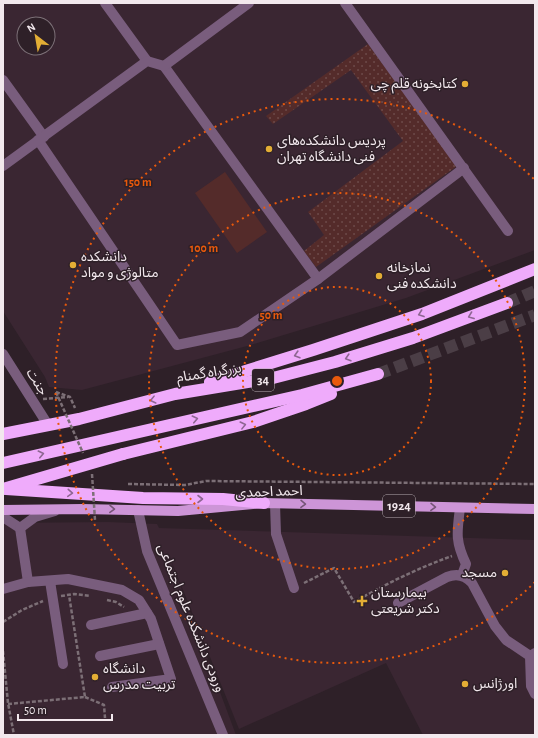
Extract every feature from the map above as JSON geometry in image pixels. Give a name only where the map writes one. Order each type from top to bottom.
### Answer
[{"type":"highway","points":[[175,394],[422,314],[535,269]]},
{"type":"highway","name":"بزرگراه گمنام","points":[[6,432],[48,425],[175,394],[273,378],[335,362],[413,338],[507,303]]},
{"type":"highway","name":"34","points":[[3,463],[302,395],[378,374],[306,404],[253,422],[123,454],[3,489]]},
{"type":"highway","points":[[3,489],[142,498],[223,499],[269,504]]},
{"type":"main road","name":"احمد احمدی","points":[[3,510],[198,510],[269,504],[535,509]]},
{"type":"street","points":[[105,3],[147,61],[164,66],[318,280]]},
{"type":"street","points":[[164,66],[249,3]]},
{"type":"street","points":[[345,3],[508,231]]},
{"type":"street","points":[[3,166],[147,61]]},
{"type":"street","points":[[3,80],[177,345],[240,332],[318,280],[464,168]]},
{"type":"street","name":"جنت","points":[[3,354],[48,425]]},
{"type":"street","points":[[269,504],[276,534],[294,588]]},
{"type":"street","points":[[460,508],[457,538],[460,553],[466,564],[462,575]]},
{"type":"street","points":[[20,528],[35,517],[62,509]]},
{"type":"street","name":"ورودی دانشکده علوم اجتماعی","points":[[138,510],[147,551],[223,735]]},
{"type":"street","points":[[3,517],[20,528],[28,582]]},
{"type":"street","points":[[398,603],[455,574],[462,575],[467,578],[472,583],[495,626],[506,640],[532,655],[531,686],[535,694]]},
{"type":"street","points":[[3,589],[28,582],[68,579],[122,590],[139,600],[142,614]]},
{"type":"street","points":[[50,581],[63,664]]},
{"type":"street","points":[[92,625],[142,614],[151,619],[171,679],[112,687]]},
{"type":"street","points":[[100,656],[159,644]]},
{"type":"path","points":[[32,400],[70,397],[56,392]]},
{"type":"path","points":[[122,484],[184,485],[214,481],[535,484]]},
{"type":"path","points":[[90,483],[98,483]]},
{"type":"path","points":[[294,588],[334,568],[354,602],[428,564],[460,553]]},
{"type":"path","points":[[3,622],[22,610],[53,597],[74,594],[92,596]]},
{"type":"path","points":[[104,599],[116,602],[142,614]]},
{"type":"path","points":[[3,651],[8,704],[14,735]]},
{"type":"path","points":[[85,697],[104,705],[105,718]]},
{"type":"shaded area","name":"پردیس دانشکده‌های فنی دانشگاه تهران","points":[[3,3],[535,3],[535,250],[406,298],[247,346],[82,390],[49,387],[45,377],[3,311]]},
{"type":"shaded area","points":[[368,44],[457,166],[316,267],[304,251],[324,235],[308,212],[403,141],[351,70],[273,124],[266,116]]},
{"type":"shaded area","points":[[225,172],[267,232],[237,253],[195,193]]},
{"type":"shaded area","points":[[108,522],[157,524],[159,528],[535,540],[535,735],[423,735],[386,663],[239,729],[167,550],[236,735],[3,735],[3,523]]},
{"type":"tunnel","points":[[507,303],[535,291]]},
{"type":"tunnel","points":[[378,374],[535,315]]},
{"type":"place","name":"کتابخونه قلم چی","points":[[465,84]]},
{"type":"place","name":"پردیس دانشکده‌های فنی دانشگاه تهران","points":[[269,149]]},
{"type":"place","name":"دانشکده متالوژی و مواد","points":[[73,265]]},
{"type":"place","name":"نمازخانه دانشکده فنی","points":[[379,276]]},
{"type":"place","name":"مسجد","points":[[505,573]]},
{"type":"place","name":"بیمارستان دکتر شریعتی","points":[[362,601]]},
{"type":"place","name":"دانشگاه تربیت مدرس","points":[[95,677]]},
{"type":"place","name":"اورژانس","points":[[465,684]]}]
